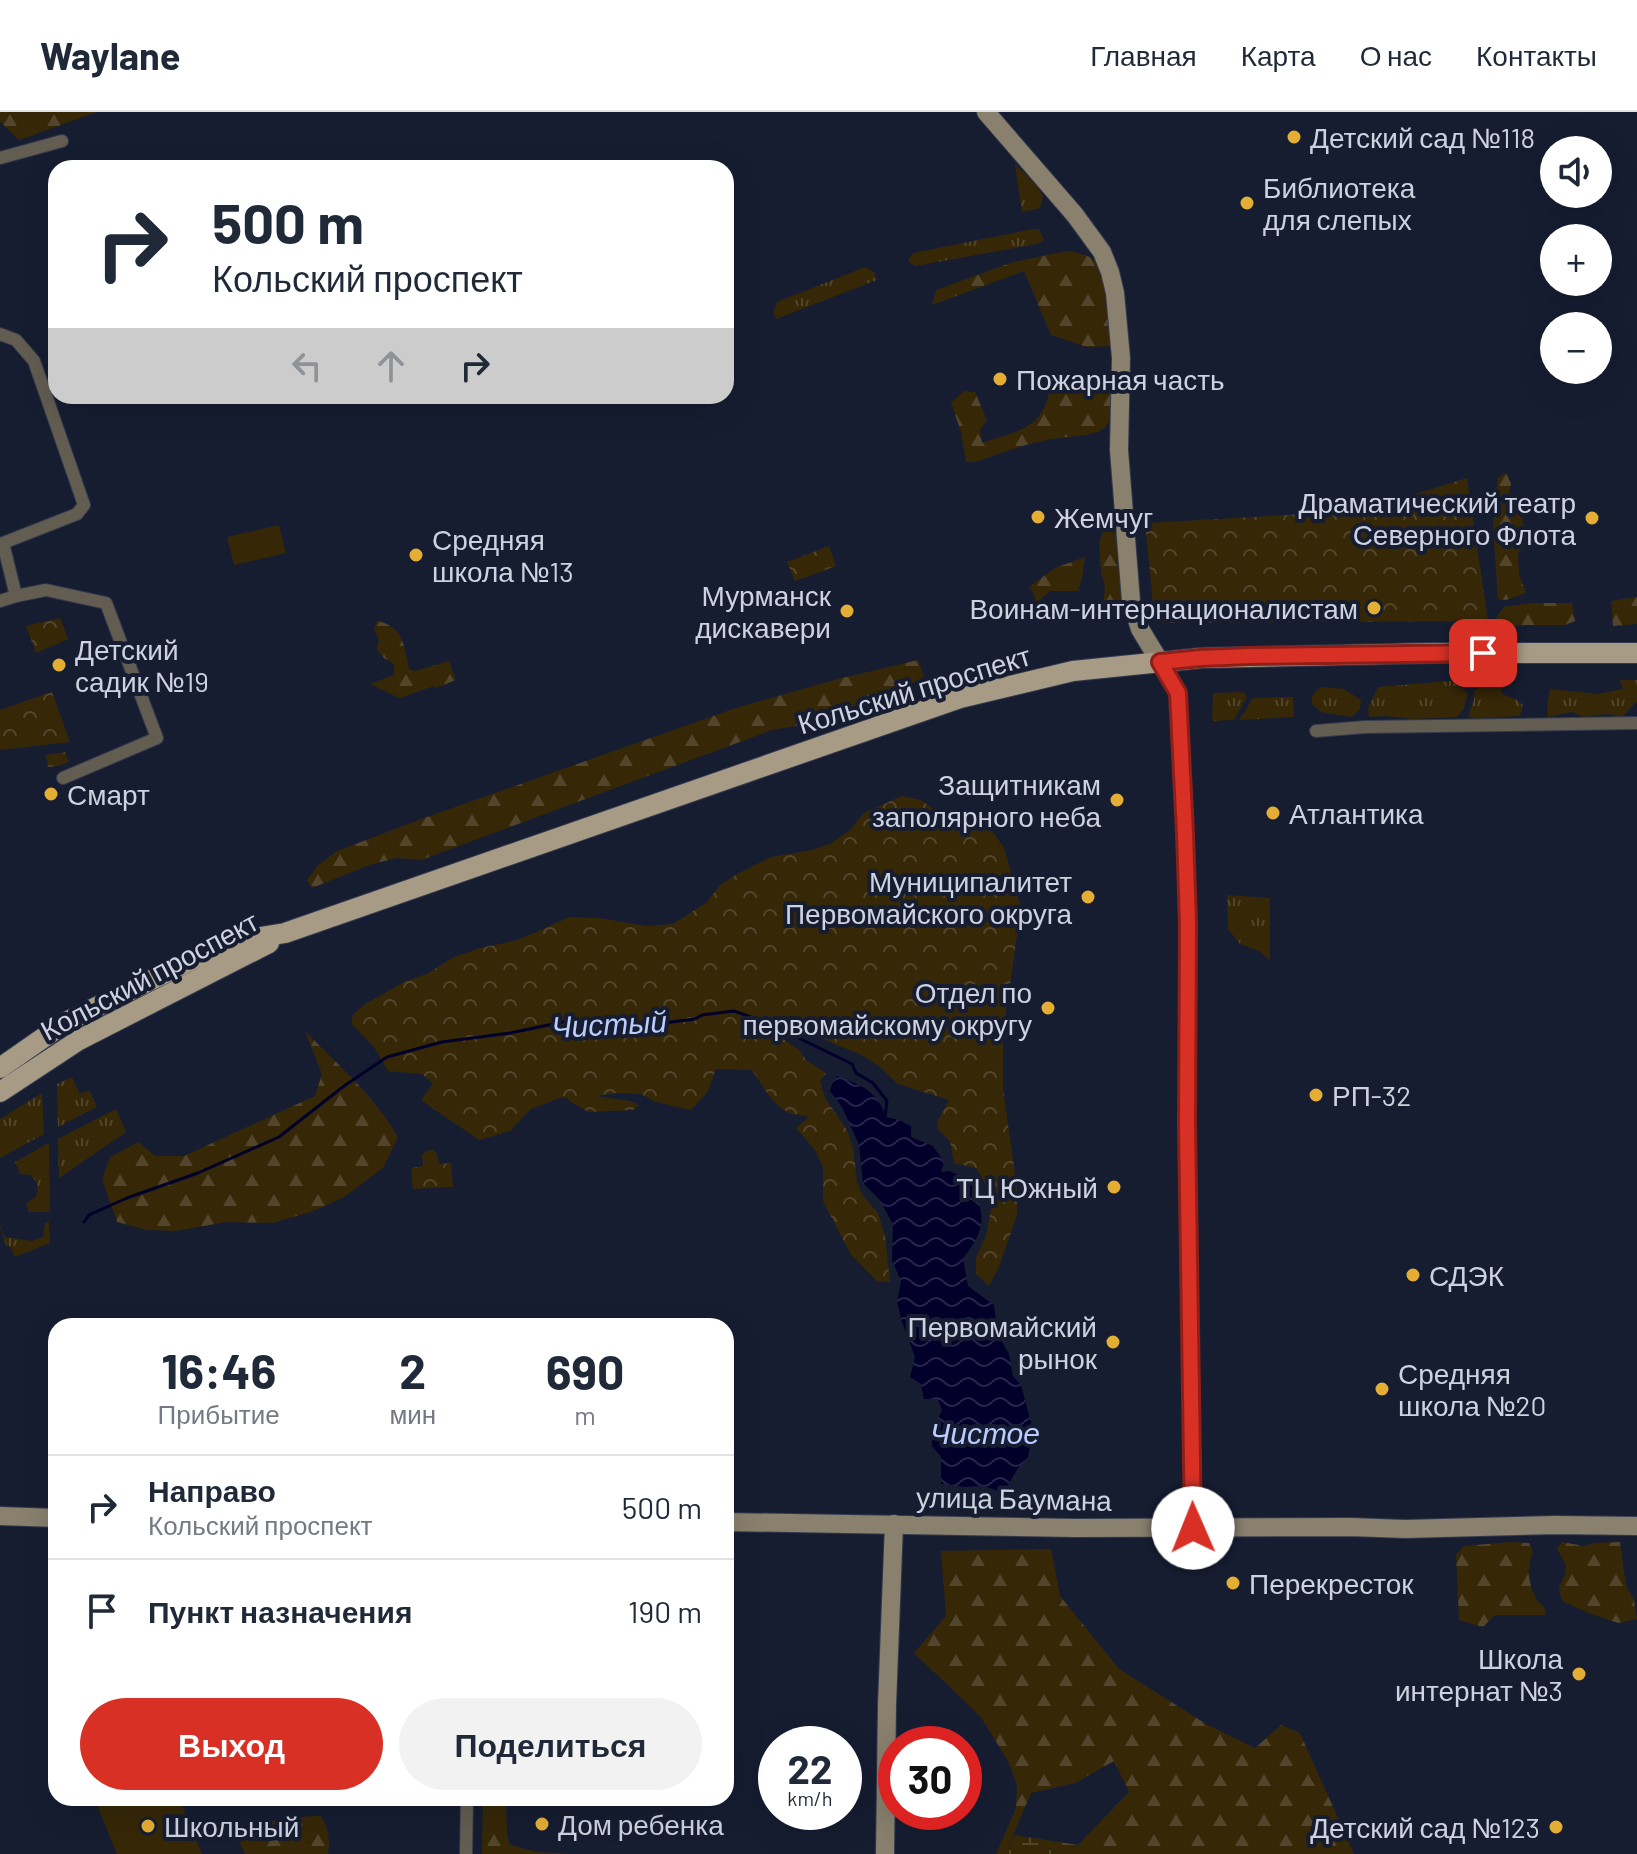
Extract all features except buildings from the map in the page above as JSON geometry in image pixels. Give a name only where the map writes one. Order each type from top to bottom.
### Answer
[{"type":"main road","name":"Кольский проспект","points":[[0,1068],[66,1022],[197,968],[254,952],[285,933],[955,700],[1073,671],[1201,658],[1637,653]]},
{"type":"main road","name":"Кольский проспект","points":[[0,1092],[197,968]]},
{"type":"street","points":[[986,112],[1075,215],[1102,252],[1110,272],[1121,358],[1119,450],[1131,601],[1140,629],[1178,693],[1188,924],[1187,1124],[1193,1528]]},
{"type":"street","points":[[0,158],[62,141]]},
{"type":"street","points":[[0,334],[16,340],[34,361],[48,401]]},
{"type":"street","points":[[16,596],[3,543],[77,514],[84,505],[49,404]]},
{"type":"street","points":[[0,601],[46,590],[106,603],[157,738],[63,778]]},
{"type":"street","points":[[1316,731],[1365,727],[1637,723]]},
{"type":"street","points":[[0,1516],[48,1518]]},
{"type":"street","name":"улица Баумана","points":[[734,1522],[1075,1528],[1637,1526]]},
{"type":"street","points":[[885,1854],[894,1524]]},
{"type":"street","points":[[466,1854],[467,1806]]},
{"type":"green space","points":[[0,112],[97,112],[19,140],[0,122]]},
{"type":"green space","points":[[1015,164],[1043,196],[1040,208],[1022,212]]},
{"type":"green space","points":[[1039,229],[1044,240],[1037,244],[915,266],[908,261],[913,253]]},
{"type":"green space","points":[[1067,251],[1088,256],[1100,265],[1108,289],[1115,346],[1087,347],[1051,335],[1024,271],[932,305],[936,290],[1013,262]]},
{"type":"green space","points":[[865,267],[874,272],[877,280],[776,319],[773,312],[777,302]]},
{"type":"green space","points":[[1068,372],[1102,372],[1111,382],[1112,409],[1104,429],[1038,442],[975,462],[966,462],[961,432],[951,403],[964,391],[975,392],[987,420],[980,430],[982,443],[1020,430],[1036,420],[1047,401],[1047,385],[1052,377]]},
{"type":"green space","points":[[1507,473],[1511,484],[1509,495],[1522,517],[1527,543],[1518,553],[1519,574],[1526,593],[1506,600],[1498,599],[1493,525],[1498,477]]},
{"type":"green space","points":[[1467,478],[1488,621],[1155,623],[1145,523],[1360,511]]},
{"type":"green space","points":[[279,525],[286,553],[234,565],[227,537]]},
{"type":"green space","points":[[1109,528],[1119,538],[1122,615],[1110,620],[1103,604],[1105,587],[1099,544],[1102,533]]},
{"type":"green space","points":[[829,546],[836,566],[795,581],[787,562]]},
{"type":"green space","points":[[1085,557],[1078,591],[1050,591],[1037,603],[1030,586],[1055,568]]},
{"type":"green space","points":[[1637,597],[1637,624],[1613,626],[1611,601]]},
{"type":"green space","points":[[1572,603],[1575,621],[1565,625],[1501,628],[1496,618],[1504,607]]},
{"type":"green space","points":[[60,618],[68,639],[36,653],[26,626]]},
{"type":"green space","points":[[377,621],[392,628],[401,639],[409,669],[415,671],[449,661],[456,680],[399,698],[370,684],[394,675],[394,664],[377,649],[379,640],[374,629]]},
{"type":"green space","points":[[918,660],[924,677],[904,688],[812,723],[772,730],[421,860],[397,858],[372,864],[312,888],[307,880],[317,866],[337,851],[424,818],[736,708]]},
{"type":"green space","points":[[1620,680],[1637,680],[1637,701],[1622,717],[1607,714],[1584,717],[1572,712],[1548,717],[1550,689],[1598,694],[1623,689]]},
{"type":"green space","points":[[1451,681],[1468,693],[1464,708],[1457,717],[1369,717],[1368,708],[1378,687]]},
{"type":"green space","points":[[1493,682],[1501,683],[1502,694],[1523,705],[1520,716],[1476,719],[1468,716],[1474,691]]},
{"type":"green space","points":[[1322,687],[1344,689],[1361,700],[1360,709],[1352,717],[1321,712],[1312,701],[1314,694]]},
{"type":"green space","points":[[52,692],[70,742],[0,750],[0,710]]},
{"type":"green space","points":[[1243,692],[1247,697],[1234,720],[1212,721],[1213,693]]},
{"type":"green space","points":[[1293,697],[1294,717],[1239,720],[1253,698]]},
{"type":"green space","points":[[65,752],[69,762],[48,767],[46,755]]},
{"type":"green space","points":[[902,796],[921,800],[943,816],[971,830],[990,828],[1004,848],[1021,908],[1003,1033],[1003,1088],[1017,1188],[1017,1215],[989,1286],[976,1274],[976,1258],[986,1236],[993,1197],[976,1168],[954,1163],[950,1141],[938,1130],[937,1122],[949,1100],[898,1084],[860,1054],[811,1032],[787,1023],[780,1037],[826,1073],[820,1081],[825,1098],[847,1130],[853,1148],[857,1182],[863,1196],[878,1213],[885,1236],[890,1282],[877,1281],[851,1255],[823,1201],[823,1167],[815,1150],[796,1128],[809,1117],[790,1113],[778,1105],[752,1070],[716,1069],[707,1093],[691,1110],[656,1102],[641,1094],[617,1093],[596,1096],[639,1105],[633,1110],[588,1112],[568,1097],[560,1098],[531,1109],[510,1131],[479,1140],[421,1100],[433,1084],[422,1074],[388,1071],[374,1047],[351,1023],[353,1015],[365,1004],[404,982],[429,973],[452,958],[514,941],[569,917],[599,918],[646,926],[673,924],[707,902],[720,885],[737,874],[771,857],[830,844],[850,830],[864,813]]},
{"type":"green space","points":[[1227,895],[1270,898],[1270,961],[1259,951],[1240,944],[1228,929]]},
{"type":"green space","points":[[305,1031],[367,1094],[398,1137],[383,1168],[344,1197],[311,1212],[272,1223],[226,1222],[176,1231],[147,1230],[117,1222],[102,1179],[110,1157],[139,1142],[155,1156],[184,1156],[315,1096],[322,1074]]},
{"type":"green space","points":[[72,1077],[80,1094],[89,1090],[97,1107],[58,1127],[57,1084]]},
{"type":"green space","points":[[42,1093],[44,1134],[0,1158],[0,1119]]},
{"type":"green space","points":[[116,1109],[126,1132],[59,1178],[58,1139]]},
{"type":"green space","points":[[49,1143],[50,1212],[29,1212],[26,1203],[35,1198],[37,1185],[30,1175],[20,1174],[15,1162]]},
{"type":"green space","points":[[433,1150],[437,1153],[439,1164],[451,1163],[453,1187],[413,1189],[411,1168],[423,1166],[422,1155]]},
{"type":"green space","points":[[49,1222],[50,1243],[15,1257],[6,1245],[0,1227],[5,1237],[32,1241],[43,1237],[45,1223]]},
{"type":"green space","points":[[1562,1542],[1584,1546],[1620,1542],[1626,1585],[1634,1600],[1637,1619],[1618,1623],[1562,1601],[1559,1588],[1566,1565],[1557,1549]]},
{"type":"green space","points":[[1529,1543],[1533,1552],[1529,1566],[1530,1582],[1546,1615],[1495,1615],[1483,1627],[1459,1620],[1456,1555],[1464,1546]]},
{"type":"green space","points":[[1051,1549],[1060,1596],[1119,1669],[1206,1724],[1255,1748],[1281,1725],[1300,1733],[1354,1854],[1087,1854],[1078,1845],[1129,1792],[1114,1761],[1075,1783],[1031,1793],[1005,1854],[996,1854],[1016,1808],[1017,1785],[1009,1763],[981,1717],[914,1653],[946,1616],[941,1551]]},
{"type":"green space","name":"Школьный","points":[[97,1806],[182,1806],[202,1854],[117,1854]]},
{"type":"green space","points":[[483,1806],[506,1806],[510,1845],[537,1852],[572,1854],[482,1854]]},
{"type":"green space","points":[[321,1816],[326,1825],[328,1854],[245,1854],[238,1839],[239,1831],[258,1823]]},
{"type":"green space","points":[[1014,1835],[1078,1845],[1087,1854],[1005,1854]]},
{"type":"water","name":"Чистое","points":[[837,1076],[873,1095],[886,1117],[911,1126],[911,1137],[933,1146],[944,1162],[941,1172],[949,1171],[969,1179],[978,1201],[980,1229],[963,1258],[968,1286],[994,1305],[998,1335],[1009,1354],[1013,1376],[1021,1385],[1033,1430],[1028,1457],[1003,1493],[984,1486],[941,1484],[941,1457],[932,1446],[932,1432],[942,1410],[938,1399],[924,1399],[921,1384],[910,1377],[915,1357],[897,1302],[901,1281],[892,1260],[893,1224],[879,1199],[863,1183],[859,1145],[842,1107],[830,1091]]},
{"type":"waterway","name":"Чистый","points":[[84,1222],[89,1215],[127,1198],[198,1173],[279,1137],[387,1057],[442,1042],[568,1021],[648,1025],[734,1011],[770,1024],[852,1064],[856,1073],[873,1083],[887,1101],[885,1117]]},
{"type":"place","name":"Детский сад №118","points":[[1294,137]]},
{"type":"place","name":"Библиотека для слепых","points":[[1247,203]]},
{"type":"place","name":"Пожарная часть","points":[[1000,379]]},
{"type":"place","name":"Жемчуг","points":[[1038,517]]},
{"type":"place","name":"Драматический театр Северного Флота","points":[[1592,518]]},
{"type":"place","name":"Средняя школа №13","points":[[416,555]]},
{"type":"place","name":"Воинам-интернационалистам","points":[[1374,608]]},
{"type":"place","name":"Мурманск дискавери","points":[[847,611]]},
{"type":"place","name":"Детский садик №19","points":[[59,665]]},
{"type":"place","name":"Смарт","points":[[51,794]]},
{"type":"place","name":"Защитникам заполярного неба","points":[[1117,800]]},
{"type":"place","name":"Атлантика","points":[[1273,813]]},
{"type":"place","name":"Муниципалитет Первомайского округа","points":[[1088,897]]},
{"type":"place","name":"Отдел по первомайскому округу","points":[[1048,1008]]},
{"type":"place","name":"РП-32","points":[[1316,1095]]},
{"type":"place","name":"ТЦ Южный","points":[[1114,1187]]},
{"type":"place","name":"СДЭК","points":[[1413,1275]]},
{"type":"place","name":"Первомайский рынок","points":[[1113,1342]]},
{"type":"place","name":"Средняя школа №20","points":[[1382,1389]]},
{"type":"place","name":"Перекресток","points":[[1233,1583]]},
{"type":"place","name":"Школа интернат №3","points":[[1579,1674]]},
{"type":"place","name":"Дом ребенка","points":[[542,1824]]},
{"type":"place","name":"Школьный","points":[[148,1826]]},
{"type":"place","name":"Детский сад №123","points":[[1556,1827]]},
{"type":"route","points":[[1193,1528],[1185,833],[1178,693],[1160,662],[1250,656],[1483,653]]}]
